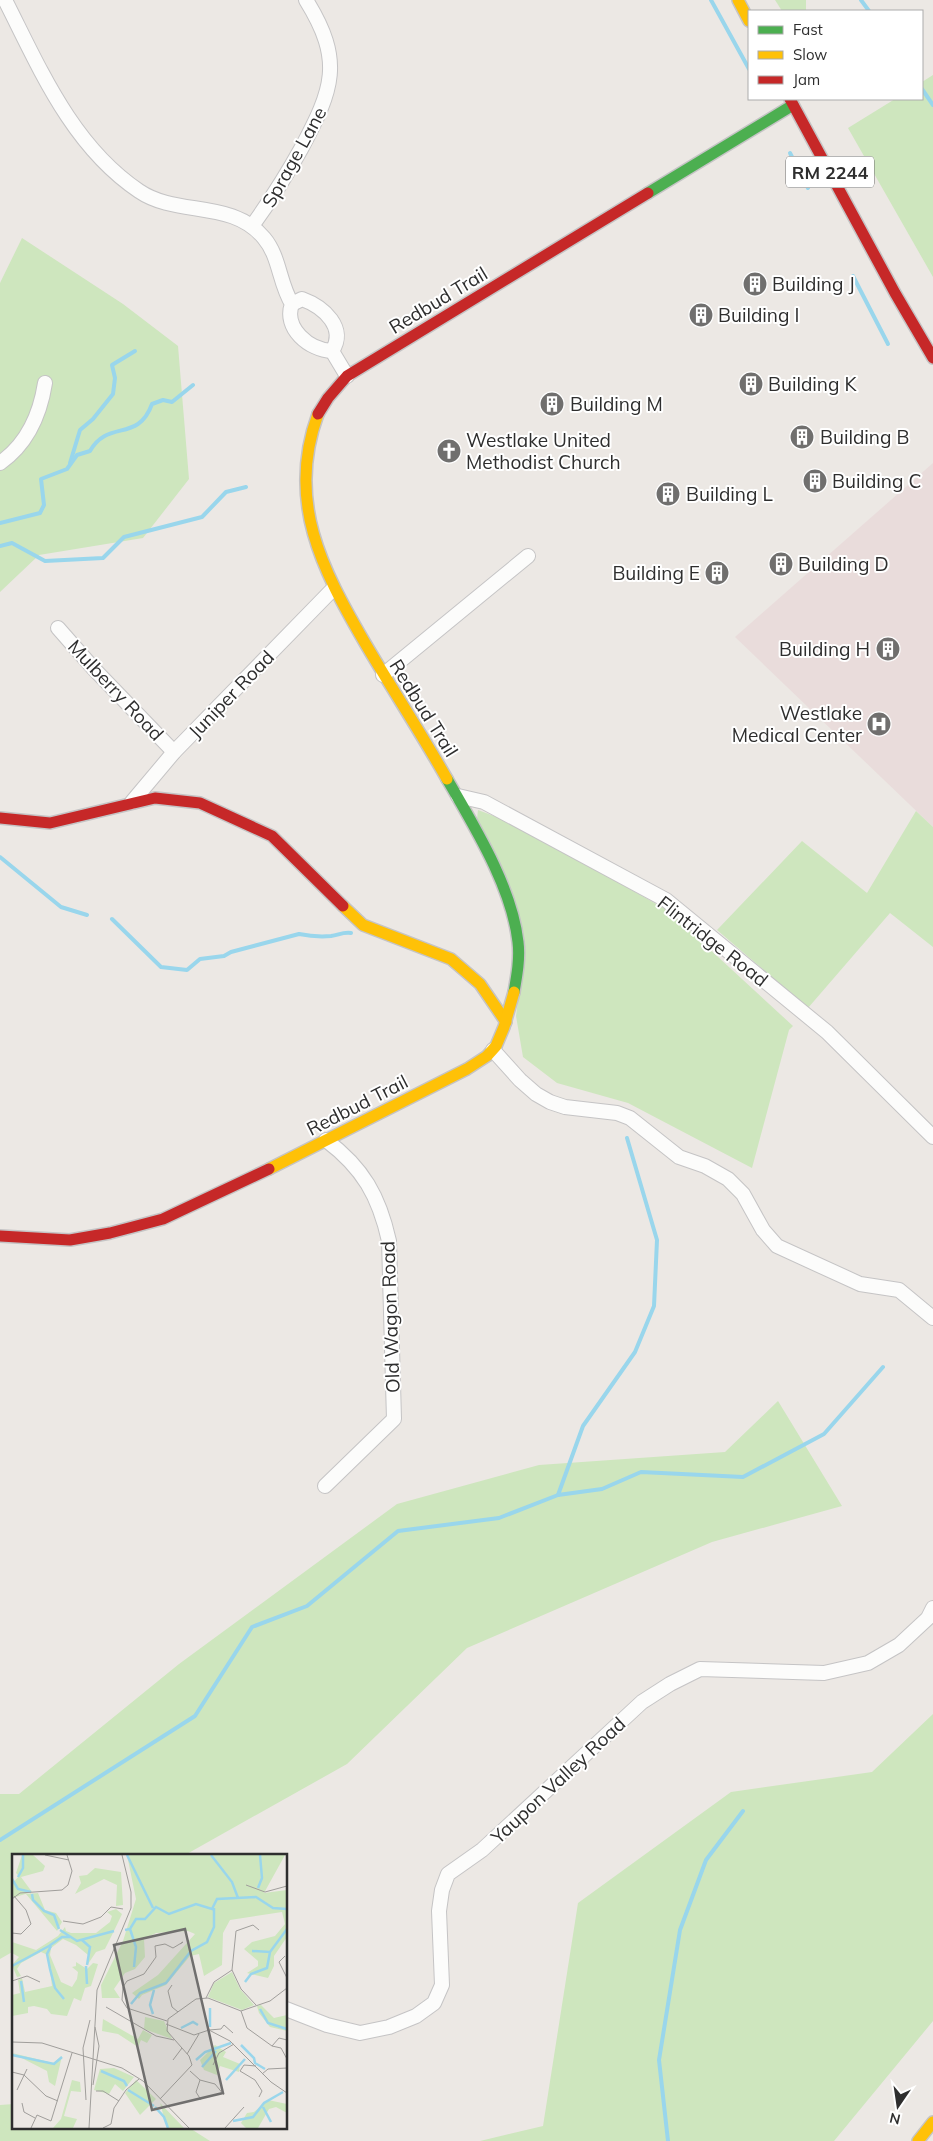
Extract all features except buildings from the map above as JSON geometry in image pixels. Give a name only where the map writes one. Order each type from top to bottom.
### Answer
[{"type":"main road","points":[[740,4],[748,19]]},
{"type":"main road","name":"RM 2244","points":[[792,102],[899,300],[933,358]]},
{"type":"main road","name":"Redbud Trail","points":[[0,1236],[70,1240],[110,1234],[163,1219],[209,1199],[467,1069],[493,1050],[506,1022],[518,975],[517,934],[510,910],[483,844],[458,796],[383,676],[333,589],[321,561],[313,532],[307,493],[307,461],[311,435],[319,412],[330,395],[347,376],[792,102]]},
{"type":"main road","points":[[0,818],[50,822],[155,798],[200,803],[272,836],[363,925],[451,960],[480,984],[506,1022]]},
{"type":"main road","points":[[480,984],[499,986],[518,975]]},
{"type":"main road","points":[[918,2141],[933,2122]]},
{"type":"street","points":[[5,0],[50,89],[83,137],[112,170],[140,192],[159,200],[217,210],[252,226],[270,247],[281,272],[283,286],[292,304]]},
{"type":"street","name":"Sprage Lane","points":[[252,226],[287,174],[318,118],[327,96],[330,69],[327,41],[306,0]]},
{"type":"street","points":[[332,351],[337,343],[337,334],[331,319],[323,308],[302,299],[292,304],[290,323],[296,333],[315,347],[332,351],[347,376]]},
{"type":"street","points":[[0,463],[10,456],[34,424],[42,405],[46,383]]},
{"type":"street","points":[[383,676],[528,556]]},
{"type":"street","name":"Juniper Road","points":[[132,802],[174,752],[333,589]]},
{"type":"street","name":"Mulberry Road","points":[[58,628],[94,669],[174,752]]},
{"type":"street","name":"Flintridge Road","points":[[458,796],[484,802],[666,900],[827,1032],[933,1137]]},
{"type":"street","points":[[493,1050],[520,1080],[550,1102],[565,1108],[617,1113],[630,1118],[679,1157],[705,1166],[728,1179],[743,1194],[763,1230],[777,1246],[860,1284],[899,1290],[933,1318]]},
{"type":"street","name":"Old Wagon Road","points":[[325,1486],[394,1419],[389,1241],[383,1212],[357,1166],[326,1140]]},
{"type":"street","name":"Yaupon Valley Road","points":[[288,2010],[319,2022],[360,2033],[389,2027],[416,2016],[434,2003],[442,1985],[438,1911],[442,1890],[448,1874],[482,1850],[642,1702],[670,1684],[700,1669],[824,1673],[868,1663],[899,1645],[928,1618],[933,1608]]},
{"type":"shaded area","name":"Westlake Medical Center","points":[[933,463],[933,827],[735,637]]},
{"type":"green space","points":[[775,0],[806,0],[806,10],[781,10]]},
{"type":"green space","points":[[933,75],[933,277],[848,128],[893,100],[923,100],[923,81]]},
{"type":"green space","points":[[22,238],[123,304],[178,346],[189,479],[143,538],[39,555],[0,592],[0,283]]},
{"type":"green space","points":[[478,810],[515,824],[667,910],[793,1026],[789,1030],[752,1168],[628,1103],[557,1083],[523,1057],[516,1016],[524,953],[477,819]]},
{"type":"green space","points":[[916,811],[933,827],[933,947],[890,913],[808,1008],[717,930],[802,841],[867,893]]},
{"type":"green space","points":[[778,1401],[842,1506],[712,1542],[467,1648],[347,1764],[187,1854],[12,1854],[12,1952],[0,1959],[0,1794],[19,1794],[179,1664],[397,1504],[539,1465],[725,1452]]},
{"type":"green space","points":[[933,1714],[933,2021],[834,2141],[480,2141],[543,2126],[578,1903],[731,1792],[872,1772]]},
{"type":"green space","points":[[12,2104],[12,2128],[190,2128],[210,2141],[0,2141],[0,2105]]},
{"type":"waterway","points":[[711,0],[748,67]]},
{"type":"waterway","points":[[861,0],[868,10]]},
{"type":"waterway","points":[[923,90],[933,105]]},
{"type":"waterway","points":[[790,153],[808,188]]},
{"type":"waterway","points":[[853,276],[888,344]]},
{"type":"waterway","points":[[70,463],[80,430],[93,419],[113,394],[115,378],[112,365],[135,351]]},
{"type":"waterway","points":[[0,523],[40,513],[44,505],[41,479],[67,469],[77,455],[90,451],[97,441],[105,436],[131,428],[139,423],[146,416],[152,404],[163,400],[172,402],[193,385]]},
{"type":"waterway","points":[[0,546],[12,543],[45,561],[103,558],[124,537],[202,517],[226,492],[246,487]]},
{"type":"waterway","points":[[0,857],[61,907],[87,915]]},
{"type":"waterway","points":[[112,919],[161,967],[187,970],[200,959],[224,956],[231,952],[299,934],[331,936],[351,933]]},
{"type":"waterway","points":[[558,1495],[583,1426],[635,1352],[654,1306],[657,1240],[627,1138]]},
{"type":"waterway","points":[[0,1840],[195,1716],[252,1627],[307,1606],[398,1531],[499,1518],[558,1495],[602,1489],[641,1472],[743,1477],[824,1434],[883,1367]]},
{"type":"waterway","points":[[668,2141],[659,2060],[680,1930],[706,1860],[743,1811]]},
{"type":"traffic: fast","points":[[648,193],[793,105]]},
{"type":"traffic: fast","points":[[447,779],[490,858],[508,900],[519,948],[514,992]]},
{"type":"traffic: slow","points":[[738,0],[748,19]]},
{"type":"traffic: slow","points":[[318,414],[309,446],[306,476],[307,505],[313,533],[323,561],[349,615],[447,779]]},
{"type":"traffic: slow","points":[[343,906],[363,925],[451,959],[480,984],[506,1022]]},
{"type":"traffic: slow","points":[[269,1169],[467,1069],[487,1056],[496,1046],[504,1027],[514,992]]},
{"type":"traffic: slow","points":[[918,2141],[933,2122]]},
{"type":"traffic: jam","points":[[791,100],[895,293],[933,358]]},
{"type":"traffic: jam","points":[[318,414],[328,398],[347,376],[648,193]]},
{"type":"traffic: jam","points":[[0,818],[50,823],[155,798],[200,803],[272,836],[343,906]]},
{"type":"traffic: jam","points":[[0,1236],[70,1240],[110,1233],[163,1219],[269,1169]]},
{"type":"place","name":"Building J","points":[[755,284]]},
{"type":"place","name":"Building I","points":[[701,315]]},
{"type":"place","name":"Building K","points":[[751,384]]},
{"type":"place","name":"Building M","points":[[552,404]]},
{"type":"place","name":"Building B","points":[[802,437]]},
{"type":"place","name":"Westlake United Methodist Church","points":[[449,451]]},
{"type":"place","name":"Building C","points":[[815,481]]},
{"type":"place","name":"Building L","points":[[668,494]]},
{"type":"place","name":"Building D","points":[[781,564]]},
{"type":"place","name":"Building E","points":[[717,573]]},
{"type":"place","name":"Building H","points":[[888,649]]},
{"type":"place","name":"Westlake Medical Center","points":[[879,724]]}]
